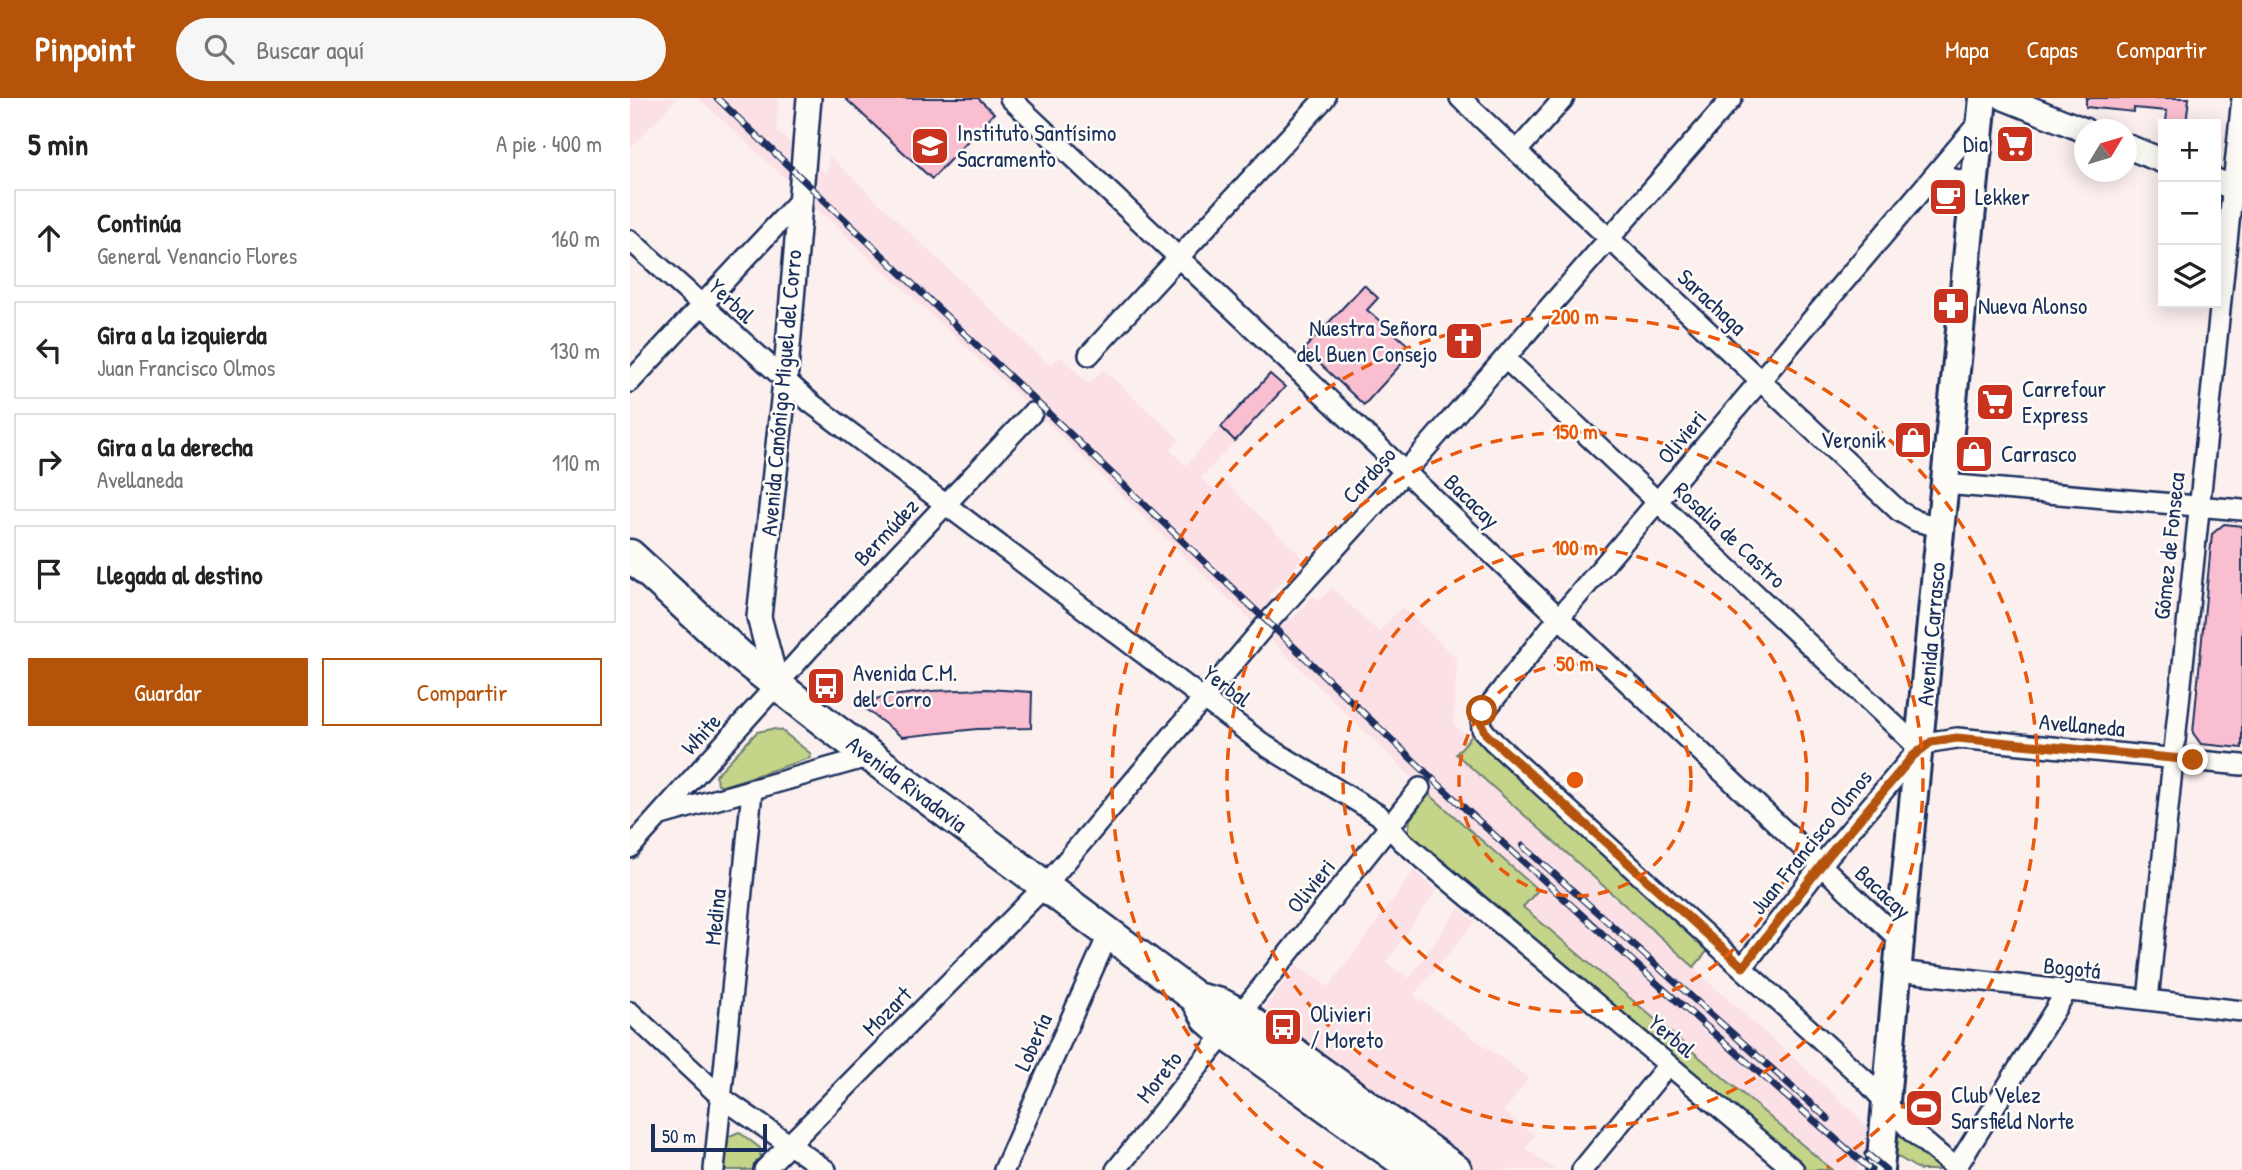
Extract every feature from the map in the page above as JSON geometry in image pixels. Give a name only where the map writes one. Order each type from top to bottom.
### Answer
[{"type":"main road","name":"Avenida Carrasco","points":[[1880,1170],[1982,109]]},
{"type":"main road","name":"Avenida Rivadavia","points":[[630,555],[777,685],[1196,998],[1208,1019],[1232,1024],[1457,1170]]},
{"type":"main road","name":"Avenida Rivadavia","points":[[1232,1024],[1415,1170]]},
{"type":"street","name":"Avenida Canónigo Miguel del Corro","points":[[777,685],[759,617],[785,382],[809,98]]},
{"type":"street","name":"Bacacay","points":[[1010,98],[1901,941]]},
{"type":"street","points":[[1089,355],[1325,98]]},
{"type":"street","name":"Sarachaga","points":[[1460,98],[1899,510],[1916,521],[1940,527]]},
{"type":"street","points":[[1517,151],[1564,98]]},
{"type":"street","name":"Cardoso","points":[[1044,887],[1269,621],[1406,472],[1732,98]]},
{"type":"street","points":[[2004,98],[2074,126]]},
{"type":"street","name":"Gómez de Fonseca","points":[[2148,1000],[2230,187],[2242,98]]},
{"type":"street","name":"Olivieri","points":[[1743,967],[1494,742],[1482,729],[1482,711],[1927,187],[1982,109]]},
{"type":"street","points":[[2137,150],[2158,158]]},
{"type":"street","points":[[1927,187],[1938,179],[1951,177],[1963,182],[1973,199]]},
{"type":"street","points":[[630,382],[799,201]]},
{"type":"street","name":"Yerbal","points":[[630,240],[785,382],[1266,746],[1379,815],[1402,841],[1794,1170]]},
{"type":"street","name":"Rosalia de Castro","points":[[1505,358],[1920,749]]},
{"type":"street","name":"Bermúdez","points":[[777,685],[1032,413]]},
{"type":"street","points":[[1945,484],[2242,510]]},
{"type":"street","name":"White","points":[[630,848],[777,685]]},
{"type":"street","name":"Avellaneda","points":[[1920,749],[1931,742],[1957,738],[2242,765]]},
{"type":"street","name":"Juan Francisco Olmos","points":[[1743,967],[1820,866],[1920,749]]},
{"type":"street","points":[[661,815],[870,756]]},
{"type":"street","name":"Olivieri","points":[[1232,1024],[1420,788]]},
{"type":"street","name":"Medina","points":[[714,1170],[752,791]]},
{"type":"street","name":"Mozart","points":[[764,1170],[1044,887]]},
{"type":"street","name":"Lobería","points":[[1004,1170],[1108,934]]},
{"type":"street","points":[[1743,967],[1886,1103],[1911,1131],[1957,1169],[2066,992]]},
{"type":"street","name":"Bogotá","points":[[1898,971],[2242,1012]]},
{"type":"street","points":[[2221,1009],[2242,1024]]},
{"type":"street","points":[[630,1012],[721,1097],[826,1170]]},
{"type":"street","name":"Moreto","points":[[1116,1170],[1232,1024]]},
{"type":"street","points":[[1582,1170],[1668,1065]]},
{"type":"shaded area","points":[[630,98],[677,98],[630,149]]},
{"type":"shaded area","points":[[698,98],[778,98],[777,131],[827,174],[829,155],[1050,366],[1060,356],[1089,384],[1103,369],[1180,440],[1170,450],[1186,465],[1270,374],[1285,387],[1201,478],[1216,491],[1225,482],[1303,558],[1269,596],[1293,619],[1313,596],[1319,601],[1331,587],[1379,632],[1402,606],[1457,659],[1454,724],[1469,739],[1456,754],[1852,1111],[1868,1129],[1867,1148],[1893,1170],[1864,1170],[1859,1165],[1858,1170],[1832,1170],[1523,907],[1538,889],[1429,794],[1042,418]]},
{"type":"shaded area","points":[[1414,870],[1437,890],[1386,962],[1409,978],[1459,908],[1475,922],[1414,995],[1529,1078],[1504,1112],[1535,1135],[1526,1149],[1555,1170],[1460,1170],[1264,1015],[1267,1004],[1297,965],[1329,987]]},
{"type":"green space","points":[[781,730],[811,754],[810,758],[723,786],[718,784],[715,776],[757,732]]},
{"type":"green space","points":[[1475,732],[1710,948],[1694,967],[1456,754]]},
{"type":"green space","points":[[1429,794],[1538,890],[1523,907],[1832,1170],[1805,1170],[1408,832],[1410,820]]},
{"type":"green space","points":[[739,1132],[760,1148],[761,1163],[754,1170],[720,1170],[725,1138]]},
{"type":"green space","points":[[1899,1132],[1949,1170],[1920,1170],[1895,1155]]},
{"type":"building","name":"Instituto Santísimo Sacramento","points":[[845,98],[978,98],[994,113],[932,179]]},
{"type":"building","points":[[2086,98],[2189,98],[2187,119],[2166,119],[2167,111],[2134,108],[2134,112],[2086,107]]},
{"type":"building","points":[[1364,285],[1378,298],[1367,310],[1414,350],[1364,405],[1304,349]]},
{"type":"building","points":[[1270,374],[1285,387],[1235,441],[1221,427]]},
{"type":"building","points":[[2224,524],[2242,526],[2242,748],[2201,744],[2193,733],[2212,534]]},
{"type":"building","points":[[987,689],[1032,692],[1031,728],[977,729],[902,737],[859,704],[883,697],[932,691]]},
{"type":"railway","points":[[717,98],[1436,782],[1661,987],[1871,1170]]},
{"type":"railway","points":[[1523,846],[1828,1119]]},
{"type":"railway","points":[[1867,1154],[1886,1170]]},
{"type":"place","name":"Dia","points":[[2015,144]]},
{"type":"place","name":"Instituto Santísimo Sacramento","points":[[930,146]]},
{"type":"place","name":"Lekker","points":[[1948,197]]},
{"type":"place","name":"Nueva Alonso","points":[[1951,306]]},
{"type":"place","name":"Nuestra Señora del Buen Consejo","points":[[1464,341]]},
{"type":"place","name":"Carrefour Express","points":[[1995,402]]},
{"type":"place","name":"Veronik","points":[[1913,440]]},
{"type":"place","name":"Carrasco","points":[[1974,454]]},
{"type":"place","name":"Avenida C.M. del Corro","points":[[826,686]]},
{"type":"place","name":"Olivieri / Moreto","points":[[1283,1027]]},
{"type":"place","name":"Club Velez Sarsfield Norte","points":[[1924,1108]]},
{"type":"route","points":[[1482,711],[1482,729],[1486,734],[1743,967],[1830,854],[1913,756],[1931,742],[1957,738],[2193,760]]}]
